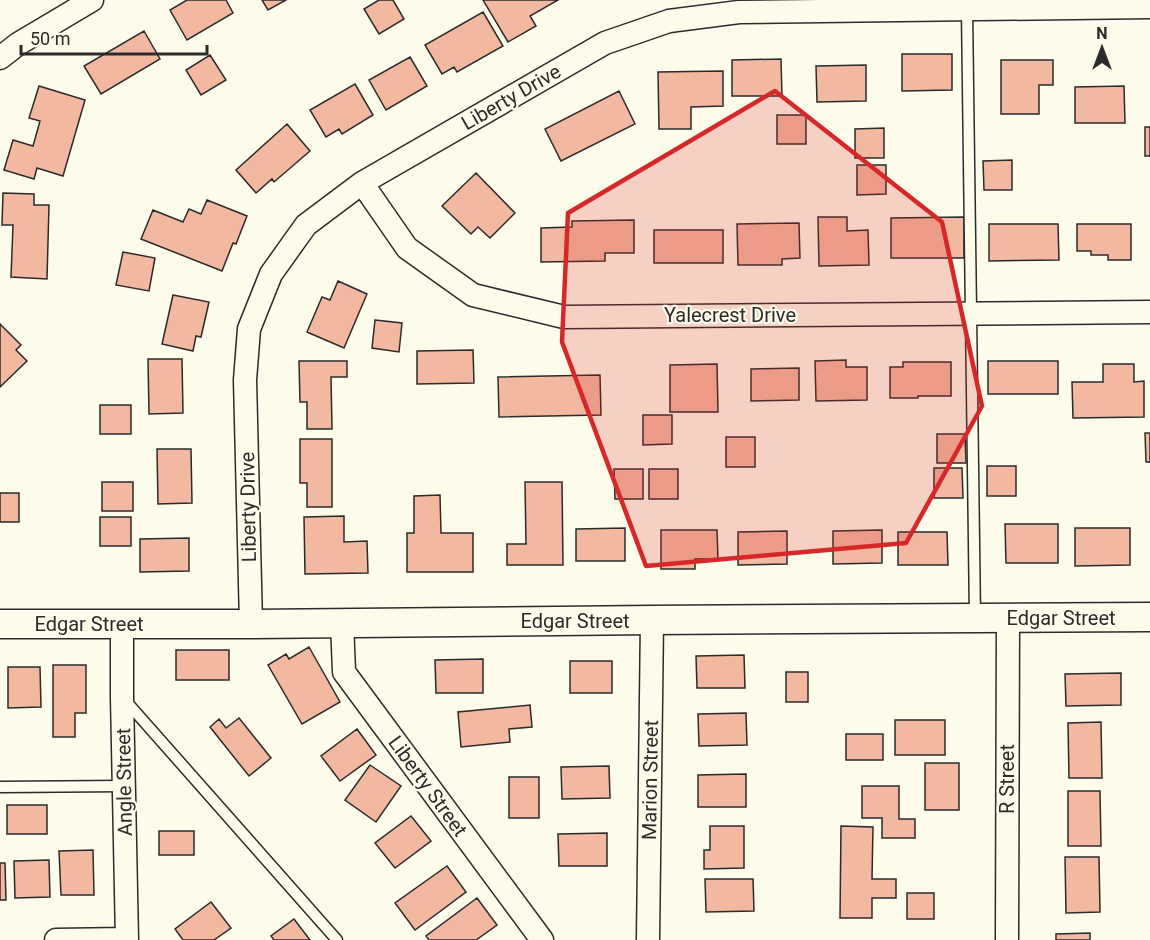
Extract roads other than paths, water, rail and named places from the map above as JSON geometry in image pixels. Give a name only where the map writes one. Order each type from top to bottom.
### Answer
[{"type":"street","points":[[0,58],[18,44],[92,0]]},
{"type":"street","name":"Liberty Drive","points":[[251,624],[244,380],[249,329],[271,274],[306,225],[362,183],[605,43],[669,21],[739,12],[1150,7]]},
{"type":"street","name":"Yalecrest Drive","points":[[362,183],[407,248],[474,295],[564,317],[1150,312]]},
{"type":"street","name":"R Street","points":[[1007,940],[1008,618]]},
{"type":"street","name":"Edgar Street","points":[[0,624],[1150,618]]},
{"type":"street","name":"Marion Street","points":[[648,940],[652,620]]},
{"type":"street","name":"Liberty Street","points":[[342,622],[344,672],[542,940]]},
{"type":"street","name":"Angle Street","points":[[122,623],[126,940]]},
{"type":"street","points":[[56,940],[126,940]]},
{"type":"lane","points":[[967,10],[975,618]]},
{"type":"lane","points":[[122,697],[336,940]]},
{"type":"lane","points":[[0,788],[124,786]]}]
